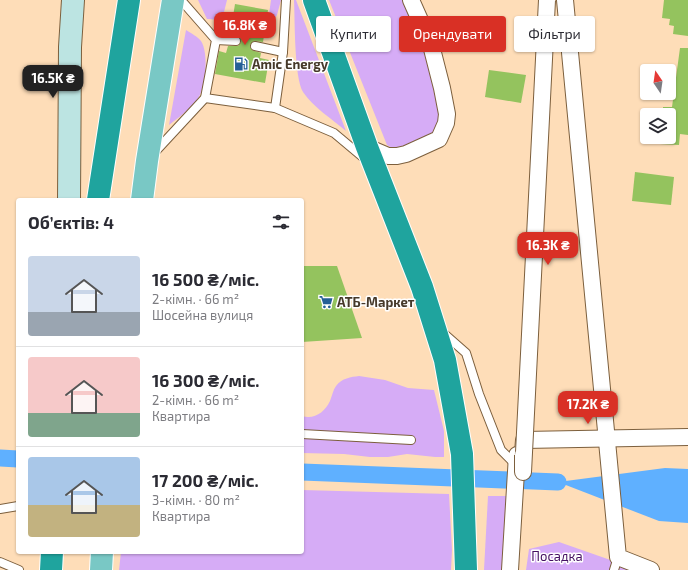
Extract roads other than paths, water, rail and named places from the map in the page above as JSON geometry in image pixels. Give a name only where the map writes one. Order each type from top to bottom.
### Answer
[{"type":"highway","points":[[98,198],[129,0]]},
{"type":"highway","points":[[314,0],[367,147],[422,287],[445,360],[462,454],[466,570]]},
{"type":"highway","points":[[51,570],[52,554]]},
{"type":"main road","points":[[69,198],[70,47],[73,0]]},
{"type":"main road","points":[[142,198],[146,161],[173,0]]},
{"type":"main road","points":[[101,570],[102,554]]},
{"type":"street","points":[[367,147],[388,156],[406,154],[439,139],[446,123],[447,114],[431,45],[411,0]]},
{"type":"street","points":[[523,472],[547,0]]},
{"type":"street","points":[[510,570],[547,0]]},
{"type":"street","points":[[565,0],[616,564],[651,570]]},
{"type":"street","points":[[523,472],[524,440],[688,437]]},
{"type":"lane","points":[[181,0],[216,40],[236,41]]},
{"type":"lane","points":[[275,108],[283,52],[286,0]]},
{"type":"lane","points":[[146,161],[205,98],[216,40]]},
{"type":"lane","points":[[255,46],[283,52]]},
{"type":"lane","points":[[205,98],[275,108],[334,133],[375,168]]},
{"type":"lane","points":[[433,324],[466,353],[479,394],[501,450],[523,472]]},
{"type":"lane","points":[[304,434],[411,440]]},
{"type":"lane","points":[[0,509],[16,506]]},
{"type":"lane","points":[[0,562],[19,570]]},
{"type":"water","points":[[665,468],[688,469],[688,523],[659,521],[558,482]]},
{"type":"waterway","points":[[0,458],[16,459]]},
{"type":"waterway","points":[[304,472],[558,482]]},
{"type":"place","name":"Amic Energy","points":[[241,64]]},
{"type":"place","name":"АТБ-Маркет","points":[[326,302]]},
{"type":"park label","name":"Посадка","points":[[557,556]]}]
